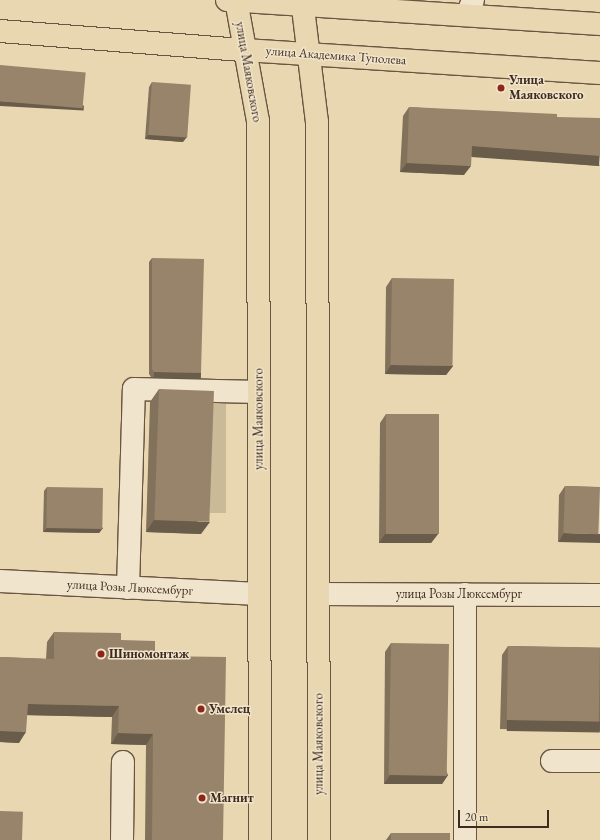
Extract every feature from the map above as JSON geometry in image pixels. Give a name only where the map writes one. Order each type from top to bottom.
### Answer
[{"type":"main road","points":[[233,0],[470,8],[600,24]]},
{"type":"main road","name":"улица Маяковского","points":[[233,0],[258,120],[260,840]]},
{"type":"main road","name":"улица Маяковского","points":[[303,2],[317,122],[319,840]]},
{"type":"main road","name":"улица Академика Туполева","points":[[0,31],[244,50],[600,73]]},
{"type":"street","points":[[128,588],[134,389],[258,392]]},
{"type":"street","name":"улица Розы Люксембург","points":[[0,581],[259,594]]},
{"type":"street","name":"улица Розы Люксембург","points":[[318,594],[600,595]]},
{"type":"street","points":[[465,594],[465,840]]},
{"type":"street","points":[[552,761],[600,761]]},
{"type":"street","points":[[122,840],[123,762]]},
{"type":"shaded area","points":[[210,400],[226,400],[226,513],[210,513]]},
{"type":"building","points":[[0,65],[86,72],[83,108],[0,101]]},
{"type":"building","points":[[152,82],[191,85],[187,138],[148,135]]},
{"type":"building","points":[[409,107],[557,114],[557,117],[600,118],[600,156],[472,146],[471,166],[407,163]]},
{"type":"building","points":[[152,258],[204,259],[201,373],[154,372],[152,369]]},
{"type":"building","points":[[392,278],[454,279],[452,366],[390,365]]},
{"type":"building","points":[[159,389],[214,391],[209,522],[154,520]]},
{"type":"building","points":[[386,414],[439,414],[439,534],[386,534]]},
{"type":"building","points":[[565,486],[600,487],[598,534],[563,533]]},
{"type":"building","points":[[47,487],[103,488],[102,529],[46,528]]},
{"type":"building","points":[[54,632],[121,633],[121,640],[155,641],[155,656],[226,657],[223,840],[152,840],[153,734],[118,733],[119,706],[28,704],[26,732],[0,731],[0,657],[54,659]]},
{"type":"building","points":[[391,643],[449,644],[447,776],[389,775]]},
{"type":"building","points":[[508,646],[600,648],[599,722],[507,720]]},
{"type":"building","points":[[0,811],[23,812],[22,840],[0,840]]},
{"type":"building","points":[[391,833],[450,833],[450,840],[391,840]]},
{"type":"place","name":"Улица Маяковского","points":[[501,88]]},
{"type":"place","name":"Шиномонтаж","points":[[101,654]]},
{"type":"place","name":"Умелец","points":[[201,709]]},
{"type":"place","name":"Магнит","points":[[202,798]]}]
